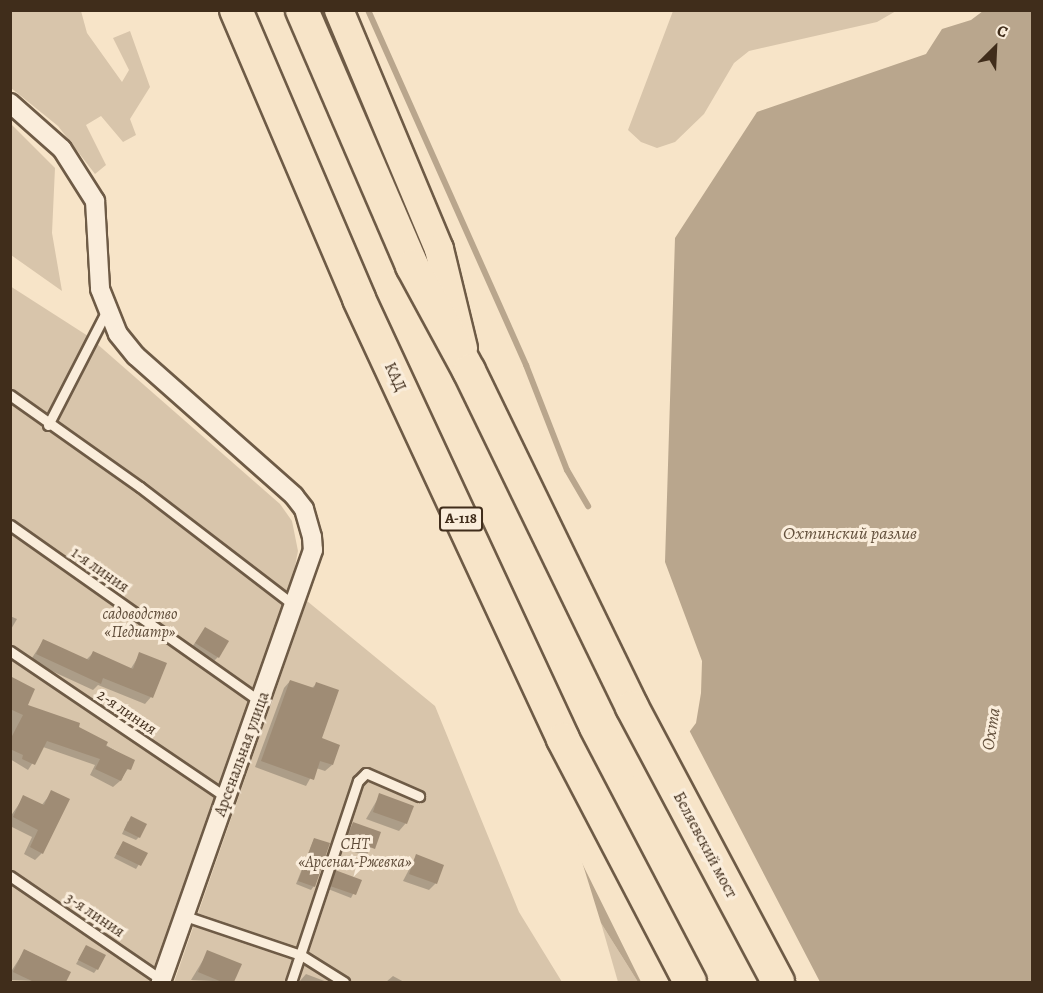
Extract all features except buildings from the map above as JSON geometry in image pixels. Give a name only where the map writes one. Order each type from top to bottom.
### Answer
[{"type":"highway","name":"КАД","points":[[236,10],[359,299],[563,739],[690,982]]},
{"type":"highway","points":[[303,10],[412,266],[469,371]]},
{"type":"highway","name":"Беляевский мост","points":[[469,371],[632,707],[778,982]]},
{"type":"main road","points":[[339,10],[439,249],[469,371]]},
{"type":"street","points":[[10,103],[62,149],[95,201],[100,289],[106,312]]},
{"type":"street","name":"Арсенальная улица","points":[[106,312],[136,356],[294,496],[310,524],[313,550],[162,981]]},
{"type":"lane","points":[[48,425],[106,312]]},
{"type":"lane","points":[[10,395],[48,425],[140,487],[294,605]]},
{"type":"lane","name":"1-я линия","points":[[10,525],[261,702]]},
{"type":"lane","name":"2-я линия","points":[[10,651],[226,797]]},
{"type":"lane","points":[[291,982],[358,781],[366,773],[419,796]]},
{"type":"lane","name":"3-я линия","points":[[10,876],[162,981]]},
{"type":"lane","points":[[185,916],[301,955],[344,982]]},
{"type":"green space","points":[[673,10],[896,11],[877,22],[749,51],[734,63],[704,114],[675,142],[657,148],[641,142],[628,130]]},
{"type":"green space","points":[[10,11],[81,11],[87,33],[122,82],[129,70],[113,38],[130,31],[150,87],[130,119],[136,135],[123,142],[101,116],[86,125],[106,165],[95,174],[58,126],[11,88]]},
{"type":"green space","points":[[10,123],[55,168],[52,233],[62,291],[11,255]]},
{"type":"green space","name":"садоводство «Педиатр»","points":[[10,286],[88,336],[280,504],[292,521],[298,551],[291,587],[150,982],[11,982]]},
{"type":"green space","name":"СНТ «Арсенал-Ржевка»","points":[[307,601],[435,706],[519,912],[562,982],[174,982]]},
{"type":"green space","points":[[601,923],[638,982],[618,982]]},
{"type":"water","name":"Охтинский разлив","points":[[983,11],[1032,11],[1032,982],[638,982],[601,923],[579,852],[663,767],[696,723],[701,693],[702,661],[665,562],[675,238],[757,112],[926,54],[942,29],[971,20]]},
{"type":"pier","points":[[688,728],[820,982],[641,982],[576,851],[590,821],[615,784],[661,765]]},
{"type":"waterway","points":[[368,10],[526,365],[567,470],[588,506]]},
{"type":"water label","name":"Охта","points":[[991,729]]}]
